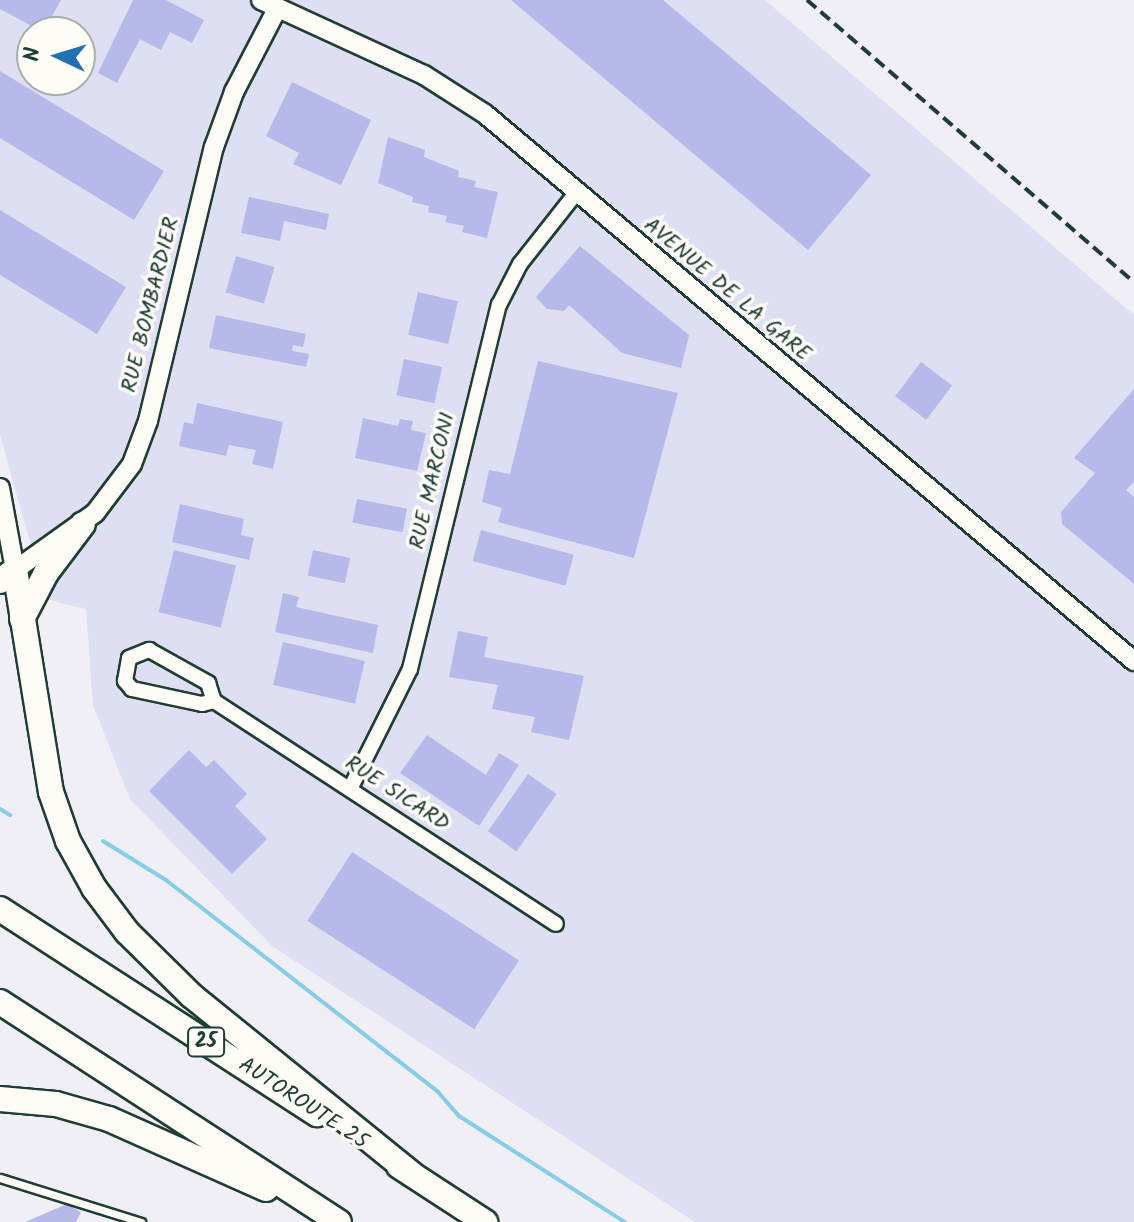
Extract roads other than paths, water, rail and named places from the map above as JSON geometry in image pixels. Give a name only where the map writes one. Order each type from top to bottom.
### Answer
[{"type":"highway","points":[[22,619],[46,573],[83,524]]},
{"type":"highway","points":[[7,576],[22,619],[51,792],[68,841],[94,888],[133,938],[192,996],[412,1174]]},
{"type":"highway","name":"AUTOROUTE 25","points":[[0,909],[485,1222]]},
{"type":"highway","points":[[0,1002],[338,1222]]},
{"type":"highway","points":[[0,1099],[56,1104],[124,1124],[338,1222]]},
{"type":"street","name":"AVENUE DE LA GARE","points":[[269,5],[450,89],[1134,661]]},
{"type":"street","name":"RUE BOMBARDIER","points":[[7,576],[83,524],[119,485],[139,447],[214,147],[269,5]]},
{"type":"street","name":"RUE MARCONI","points":[[350,789],[410,669],[499,305],[520,264],[576,193]]},
{"type":"street","points":[[0,488],[7,576]]},
{"type":"street","name":"RUE SICARD","points":[[214,701],[202,704],[132,689],[125,681],[129,658],[149,650],[208,683],[214,701],[556,924]]},
{"type":"lane","points":[[0,1178],[141,1222]]},
{"type":"waterway","points":[[0,809],[10,815]]},
{"type":"waterway","points":[[103,841],[166,880],[438,1092],[459,1116],[625,1222]]},
{"type":"railway","points":[[807,0],[1134,282]]}]
